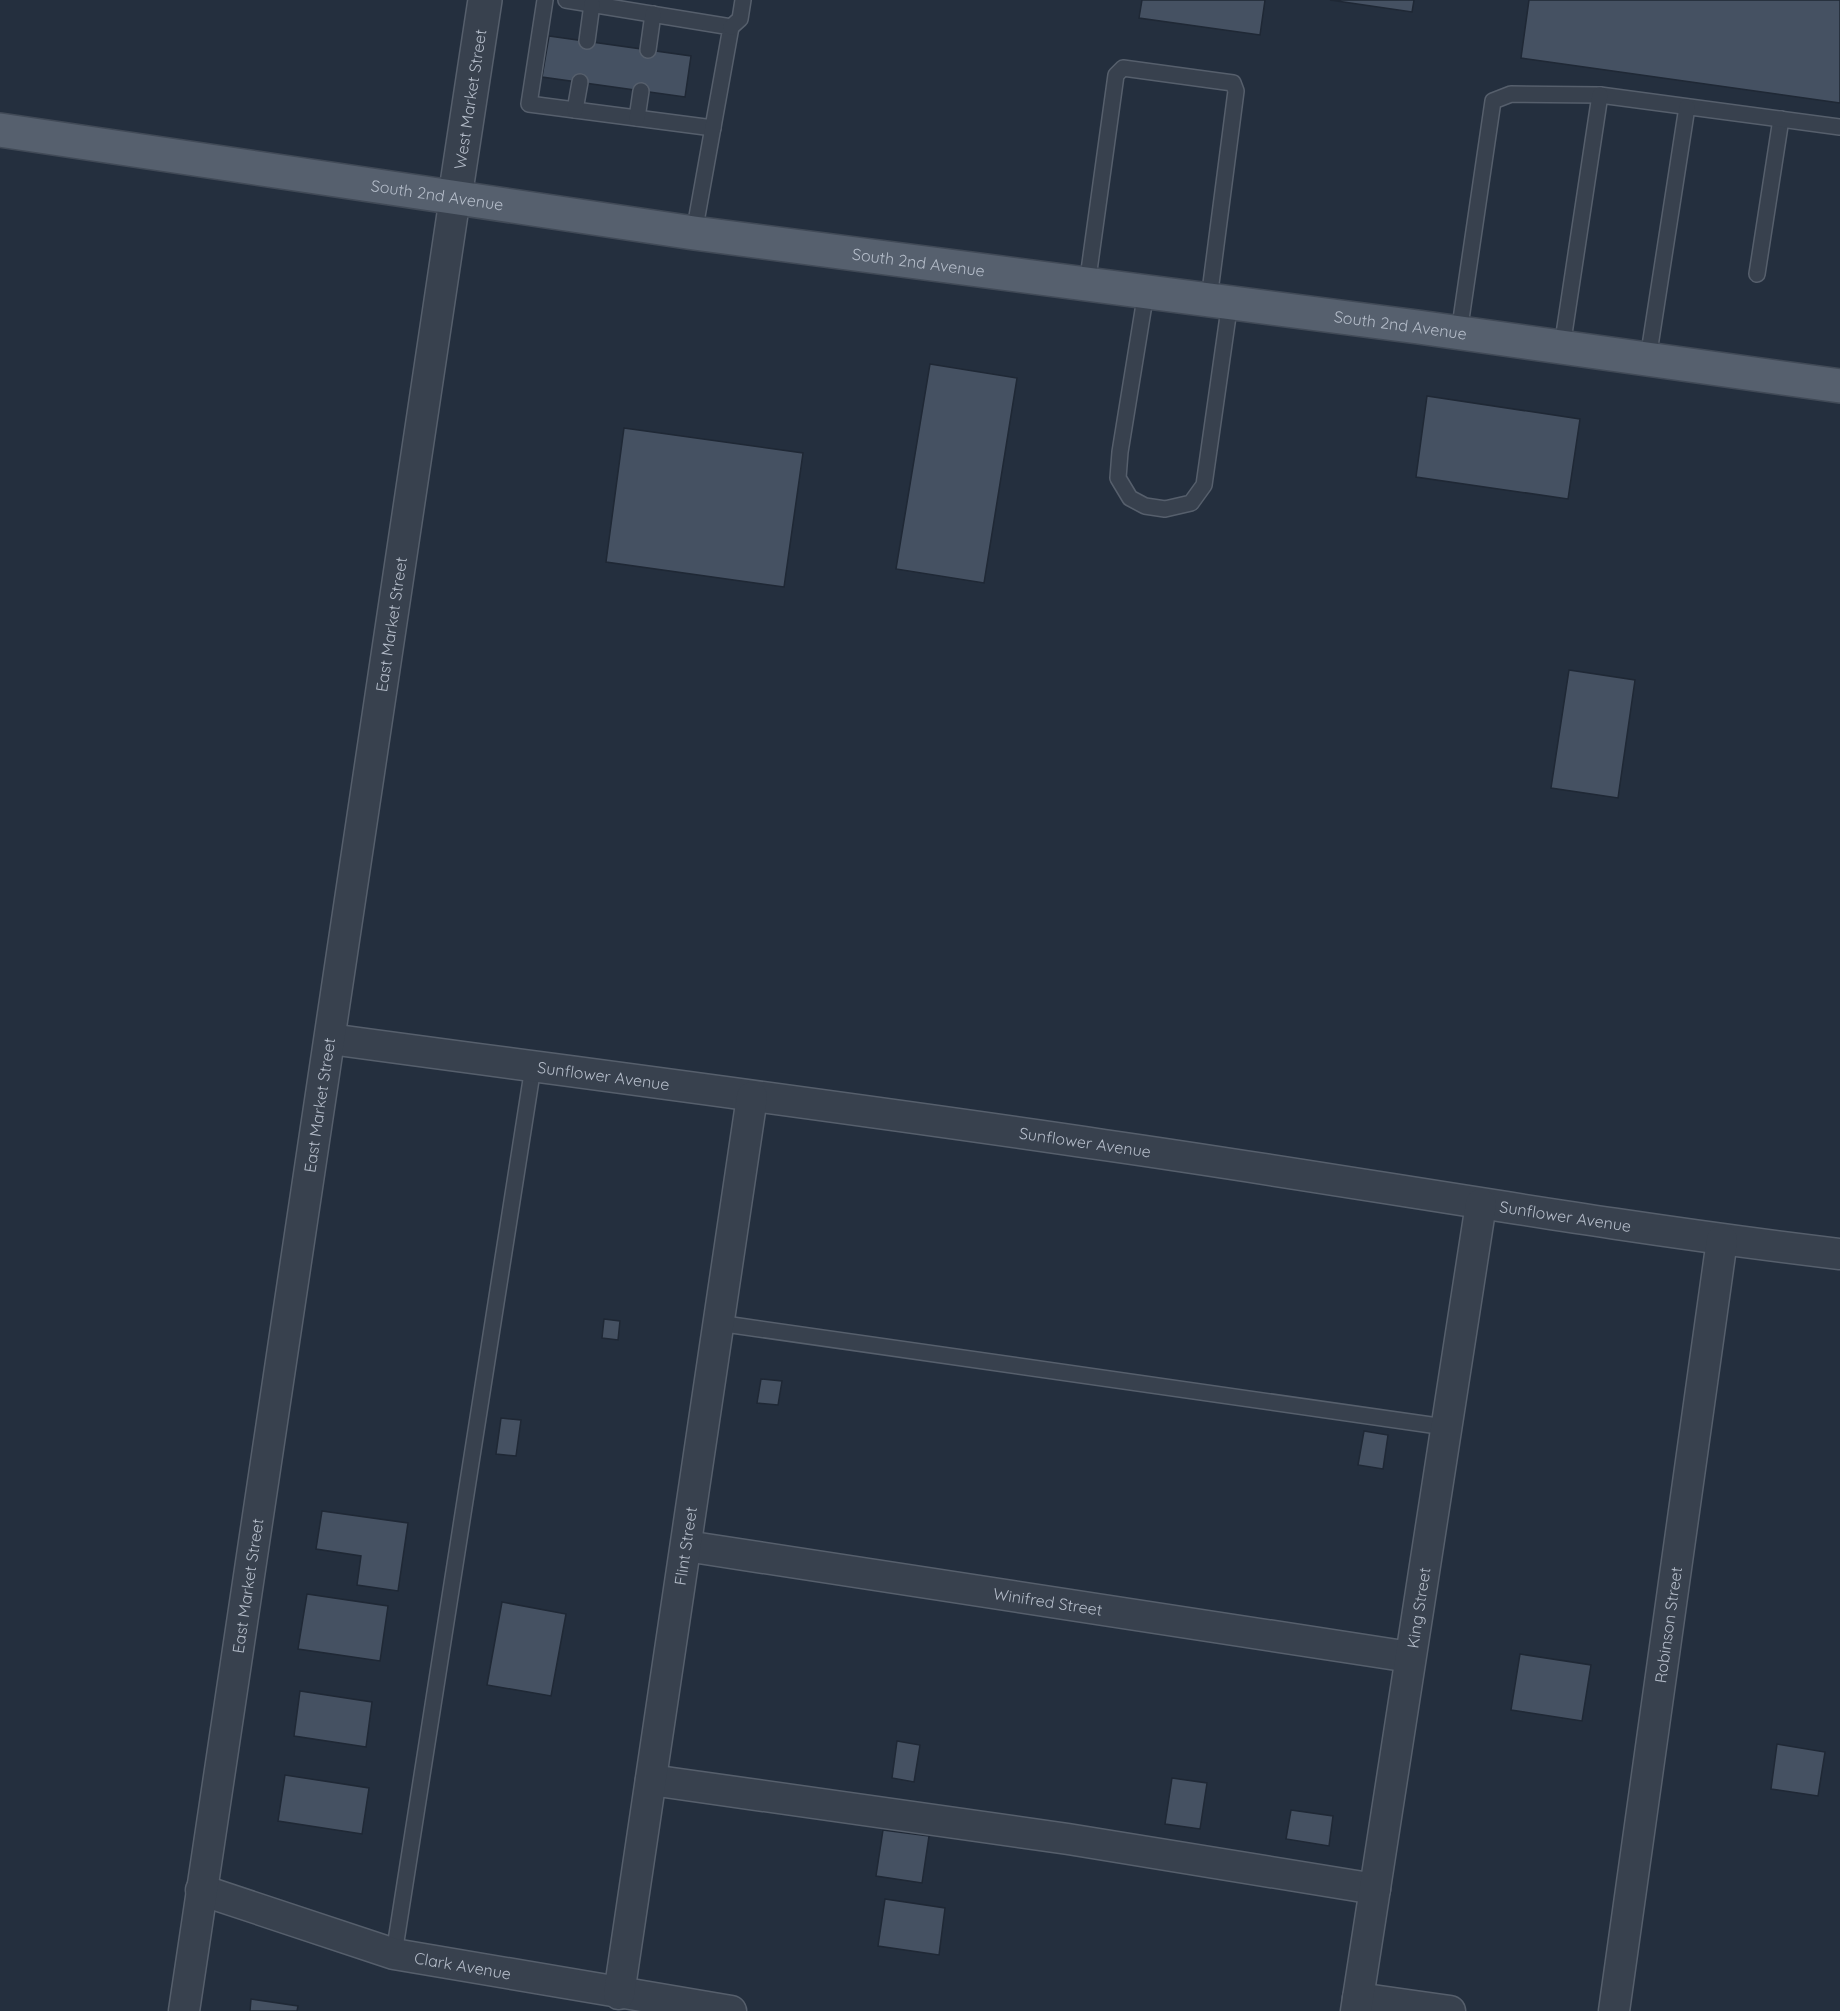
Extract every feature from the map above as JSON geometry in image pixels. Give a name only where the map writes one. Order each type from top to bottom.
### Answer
[{"type":"main road","name":"South 2nd Avenue","points":[[0,130],[694,233],[1146,291],[1840,386]]},
{"type":"street","name":"West Market Street","points":[[455,197],[485,0]]},
{"type":"street","name":"East Market Street","points":[[184,2011],[455,197]]},
{"type":"street","name":"Sunflower Avenue","points":[[330,1039],[1105,1145],[1722,1240],[1840,1254]]},
{"type":"street","name":"Flint Street","points":[[620,1994],[752,1097]]},
{"type":"street","name":"King Street","points":[[1357,2005],[1480,1204]]},
{"type":"street","name":"Robinson Street","points":[[1614,2011],[1722,1240]]},
{"type":"street","name":"Winifred Street","points":[[686,1546],[1410,1657]]},
{"type":"street","points":[[651,1780],[1068,1839],[1375,1889]]},
{"type":"street","name":"Clark Avenue","points":[[201,1890],[394,1954],[731,2011]]},
{"type":"street","points":[[1357,2005],[1450,2011]]},
{"type":"lane","points":[[546,0],[529,104],[713,128]]},
{"type":"lane","points":[[570,0],[731,27]]},
{"type":"lane","points":[[694,233],[731,27],[741,19],[743,0]]},
{"type":"lane","points":[[586,41],[592,4]]},
{"type":"lane","points":[[648,50],[653,14]]},
{"type":"lane","points":[[1087,285],[1116,75],[1123,68],[1233,83],[1236,91],[1204,485],[1191,503],[1165,509],[1145,506],[1130,498],[1118,478],[1120,452],[1146,291]]},
{"type":"lane","points":[[575,110],[580,82]]},
{"type":"lane","points":[[637,118],[641,91]]},
{"type":"lane","points":[[1459,333],[1493,101],[1511,94],[1600,95],[1840,127]]},
{"type":"lane","points":[[1562,347],[1600,95]]},
{"type":"lane","points":[[1648,359],[1687,107]]},
{"type":"lane","points":[[1757,274],[1781,119]]},
{"type":"lane","points":[[394,1954],[533,1067]]},
{"type":"lane","points":[[718,1323],[1445,1427]]},
{"type":"building","points":[[1142,0],[1265,0],[1260,35],[1139,18]]},
{"type":"building","points":[[1330,0],[1414,0],[1412,12]]},
{"type":"building","points":[[1529,0],[1840,0],[1840,103],[1521,58]]},
{"type":"building","points":[[549,36],[691,56],[685,97],[542,77]]},
{"type":"building","points":[[930,364],[1017,378],[984,583],[896,569]]},
{"type":"building","points":[[1427,396],[1580,419],[1568,499],[1416,477]]},
{"type":"building","points":[[624,428],[803,453],[784,587],[606,562]]},
{"type":"building","points":[[1569,670],[1635,680],[1618,798],[1551,788]]},
{"type":"building","points":[[604,1319],[620,1321],[618,1340],[602,1338]]},
{"type":"building","points":[[761,1379],[782,1381],[778,1405],[757,1403]]},
{"type":"building","points":[[501,1418],[521,1420],[516,1456],[496,1454]]},
{"type":"building","points":[[1364,1431],[1388,1435],[1383,1469],[1358,1465]]},
{"type":"building","points":[[322,1511],[408,1523],[398,1591],[357,1585],[361,1556],[316,1549]]},
{"type":"building","points":[[307,1594],[388,1606],[380,1661],[298,1649]]},
{"type":"building","points":[[502,1602],[566,1614],[551,1696],[487,1685]]},
{"type":"building","points":[[1520,1654],[1591,1665],[1582,1721],[1511,1710]]},
{"type":"building","points":[[300,1691],[372,1702],[366,1747],[294,1736]]},
{"type":"building","points":[[897,1741],[920,1745],[914,1782],[892,1778]]},
{"type":"building","points":[[1777,1744],[1825,1752],[1818,1796],[1771,1789]]},
{"type":"building","points":[[285,1775],[369,1788],[362,1834],[278,1821]]},
{"type":"building","points":[[1172,1778],[1207,1783],[1200,1829],[1165,1824]]},
{"type":"building","points":[[1291,1810],[1333,1816],[1329,1846],[1286,1839]]},
{"type":"building","points":[[883,1830],[929,1836],[922,1883],[876,1876]]},
{"type":"building","points":[[885,1899],[945,1908],[939,1955],[878,1946]]},
{"type":"building","points":[[251,1999],[298,2006],[297,2011],[250,2011]]}]
